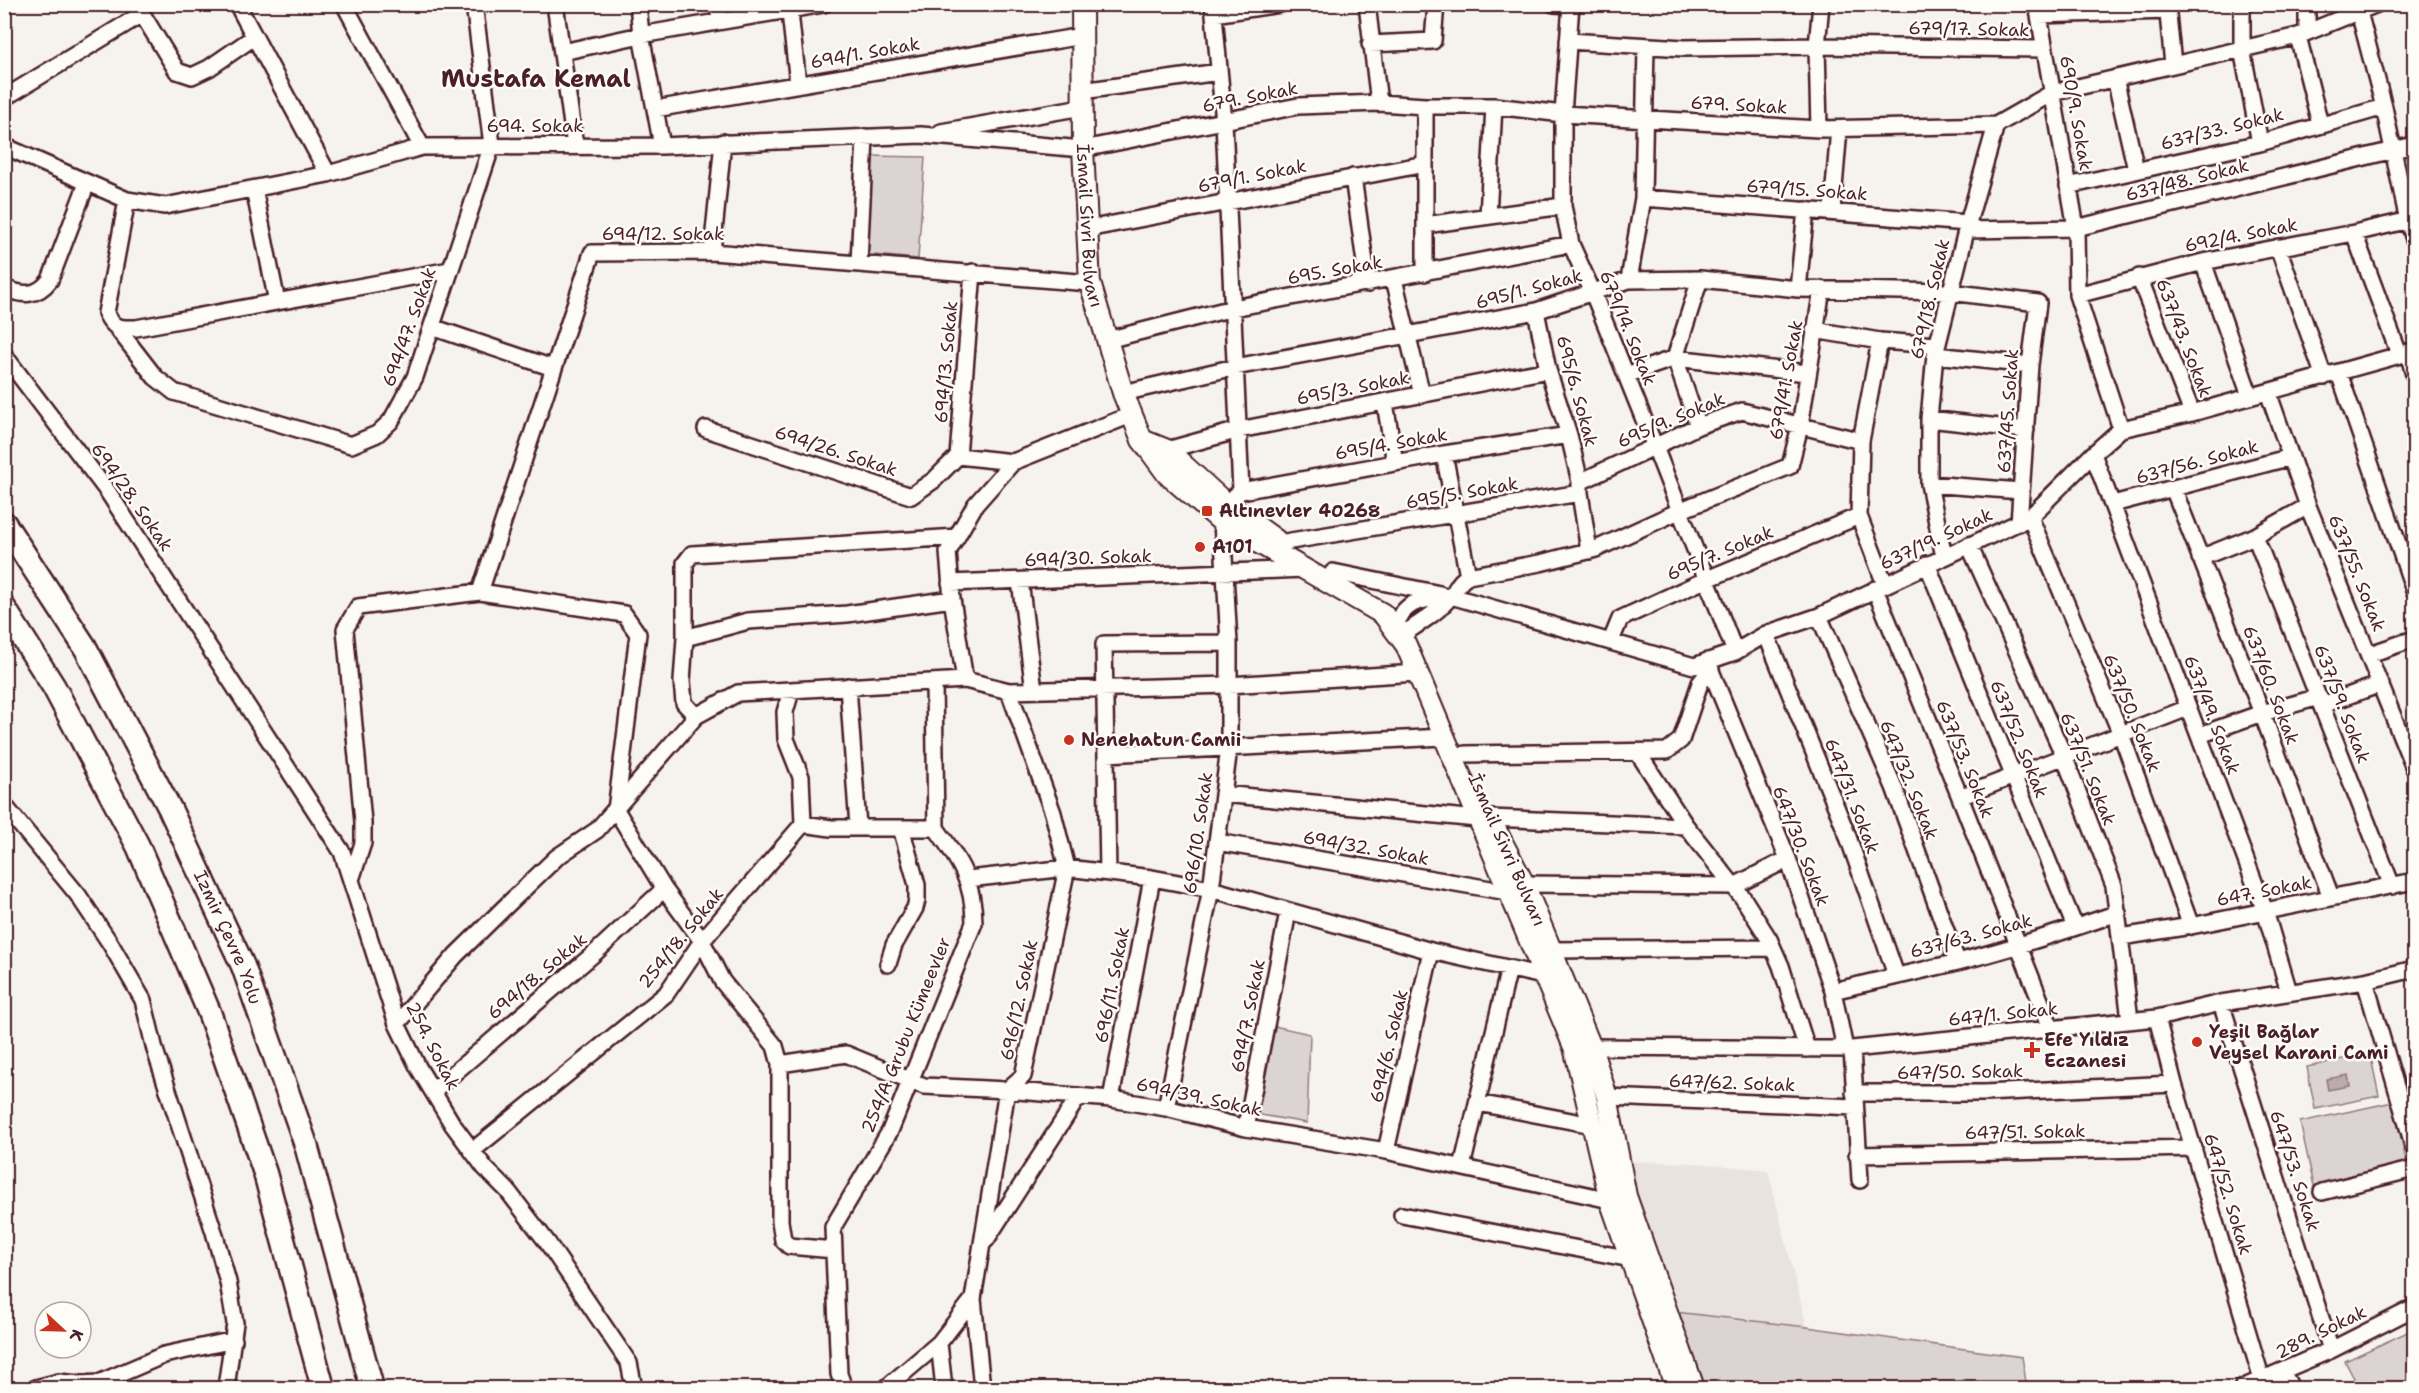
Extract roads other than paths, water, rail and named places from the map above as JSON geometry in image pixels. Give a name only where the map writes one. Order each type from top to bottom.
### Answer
[{"type":"highway","name":"İzmir Çevre Yolu","points":[[4,523],[85,647],[170,809],[243,966],[306,1145],[372,1389]]},
{"type":"highway","points":[[4,608],[54,687],[138,846],[209,1012],[265,1173],[323,1389]]},
{"type":"main road","name":"İsmail Sivri Bulvarı","points":[[1082,4],[1083,149],[1090,284],[1131,415],[1142,440],[1167,474],[1304,569],[1401,624],[1406,645],[1444,737],[1516,888],[1551,950],[1591,1047],[1607,1097],[1639,1256],[1676,1389]]},
{"type":"main road","name":"İsmail Sivri Bulvarı","points":[[1142,440],[1167,450],[1224,513],[1392,604],[1465,754],[1484,819]]},
{"type":"main road","name":"İsmail Sivri Bulvarı","points":[[1516,888],[1543,976],[1574,1047],[1610,1200],[1639,1256],[1694,1389]]},
{"type":"street","points":[[237,4],[328,174]]},
{"type":"street","points":[[344,4],[422,147]]},
{"type":"street","name":"694/47. Sokak","points":[[128,200],[106,313],[111,324],[117,328],[155,377],[174,392],[351,445],[377,434],[391,421],[415,377],[492,145],[474,4]]},
{"type":"street","points":[[555,4],[575,146]]},
{"type":"street","points":[[638,4],[641,35],[662,146]]},
{"type":"street","points":[[718,4],[720,21]]},
{"type":"street","points":[[562,52],[790,7],[824,4]]},
{"type":"street","points":[[1241,491],[1224,122],[1214,9],[1280,4]]},
{"type":"street","points":[[1367,4],[1370,44],[1379,103]]},
{"type":"street","points":[[1370,44],[1433,41],[1436,4]]},
{"type":"street","points":[[1554,4],[1571,5]]},
{"type":"street","points":[[1819,129],[1817,46],[1821,4]]},
{"type":"street","points":[[2242,4],[2242,49],[2260,143]]},
{"type":"street","points":[[2307,4],[2302,34],[2320,124]]},
{"type":"street","name":"679. Sokak","points":[[1083,149],[1298,106],[1379,103],[1494,106],[1563,114],[1819,129],[1996,125],[2052,93],[2302,34],[2377,4]]},
{"type":"street","name":"679/14. Sokak","points":[[1571,5],[1563,114],[1563,206],[1571,244],[1655,447],[1735,652]]},
{"type":"street","points":[[790,7],[798,84]]},
{"type":"street","points":[[2038,10],[2168,8],[2173,65]]},
{"type":"street","points":[[4,99],[139,9],[177,70],[192,76],[209,68],[255,37]]},
{"type":"street","name":"690/9. Sokak","points":[[2038,10],[2076,228],[2077,295],[2121,429]]},
{"type":"street","points":[[2359,12],[2415,239]]},
{"type":"street","name":"694/1. Sokak","points":[[655,109],[1082,36]]},
{"type":"street","name":"679/17. Sokak","points":[[1568,41],[1684,48],[1817,46],[2045,49]]},
{"type":"street","points":[[1629,280],[1643,198],[1646,46]]},
{"type":"street","points":[[921,135],[1082,99],[1219,72]]},
{"type":"street","points":[[2115,78],[2136,170]]},
{"type":"street","points":[[1425,106],[1425,273]]},
{"type":"street","points":[[1488,216],[1494,106]]},
{"type":"street","name":"637/33. Sokak","points":[[2068,186],[2260,143],[2384,107]]},
{"type":"street","name":"679/18. Sokak","points":[[1944,557],[1929,484],[1929,419],[1936,350],[1996,125]]},
{"type":"street","points":[[1832,211],[1839,129]]},
{"type":"street","name":"694. Sokak","points":[[4,146],[128,200],[165,206],[328,174],[422,147],[662,146],[921,135],[1083,149]]},
{"type":"street","points":[[859,263],[865,137]]},
{"type":"street","points":[[712,252],[723,142]]},
{"type":"street","name":"637/48. Sokak","points":[[1967,227],[2076,228],[2415,145]]},
{"type":"street","name":"679/1. Sokak","points":[[1087,229],[1228,200],[1425,164]]},
{"type":"street","points":[[1353,177],[1368,284]]},
{"type":"street","points":[[4,288],[19,295],[33,294],[43,290],[50,280],[87,183]]},
{"type":"street","points":[[254,189],[277,302]]},
{"type":"street","name":"679/15. Sokak","points":[[1643,198],[1832,211],[1967,227]]},
{"type":"street","points":[[1425,225],[1563,206]]},
{"type":"street","points":[[1798,289],[1806,210]]},
{"type":"street","name":"692/4. Sokak","points":[[2077,295],[2203,262],[2411,220]]},
{"type":"street","points":[[2354,233],[2415,375]]},
{"type":"street","name":"695. Sokak","points":[[1107,340],[1233,308],[1571,244]]},
{"type":"street","points":[[2278,247],[2324,377]]},
{"type":"street","name":"694/12. Sokak","points":[[480,592],[592,253],[712,252],[973,272],[1090,284]]},
{"type":"street","points":[[2203,262],[2250,396]]},
{"type":"street","points":[[117,328],[136,328],[450,270]]},
{"type":"street","name":"694/13. Sokak","points":[[958,456],[973,272]]},
{"type":"street","name":"637/43. Sokak","points":[[2139,277],[2192,414]]},
{"type":"street","points":[[1394,279],[1422,395]]},
{"type":"street","points":[[1698,426],[1675,358],[1700,279]]},
{"type":"street","name":"695/1. Sokak","points":[[1123,393],[1236,367],[1409,337],[1536,311],[1629,280],[1700,279],[1798,289],[1950,292],[2038,303]]},
{"type":"street","name":"679/41. Sokak","points":[[1679,511],[1790,466],[1800,426],[1822,289]]},
{"type":"street","name":"637/45. Sokak","points":[[2025,520],[2021,491],[2030,365],[2038,303]]},
{"type":"street","name":"695/6. Sokak","points":[[1536,311],[1548,370],[1569,435],[1580,487],[1589,551]]},
{"type":"street","points":[[432,327],[553,368]]},
{"type":"street","points":[[1814,330],[2030,365]]},
{"type":"street","points":[[1858,516],[1861,441],[1880,341]]},
{"type":"street","name":"637/19. Sokak","points":[[1333,572],[1451,597],[1694,666],[1709,665],[1766,634],[1820,616],[2025,520],[2092,454],[2121,429],[2192,414],[2407,352]]},
{"type":"street","name":"694/28. Sokak","points":[[4,355],[108,492],[222,665]]},
{"type":"street","points":[[1626,375],[1675,358],[1807,373]]},
{"type":"street","name":"695/3. Sokak","points":[[1167,450],[1239,430],[1548,370]]},
{"type":"street","points":[[2339,373],[2415,590]]},
{"type":"street","name":"637/55. Sokak","points":[[2268,392],[2308,506],[2415,768]]},
{"type":"street","points":[[1385,403],[1395,463]]},
{"type":"street","name":"695/9. Sokak","points":[[1580,487],[1698,426],[1742,411],[1861,441]]},
{"type":"street","points":[[965,680],[951,591],[948,552],[975,505],[1013,462],[1131,415]]},
{"type":"street","points":[[1929,419],[2025,430]]},
{"type":"street","name":"694/26. Sokak","points":[[706,429],[911,495],[934,480],[958,456]]},
{"type":"street","name":"695/4. Sokak","points":[[1224,513],[1241,491],[1444,454],[1569,435]]},
{"type":"street","points":[[1444,454],[1468,576]]},
{"type":"street","name":"637/49. Sokak","points":[[2092,454],[2113,504],[2265,910],[2289,992]]},
{"type":"street","points":[[958,456],[1013,462]]},
{"type":"street","name":"637/56. Sokak","points":[[2113,504],[2291,457]]},
{"type":"street","points":[[1929,484],[2021,491]]},
{"type":"street","name":"695/5. Sokak","points":[[1279,543],[1457,514],[1580,487]]},
{"type":"street","name":"637/60. Sokak","points":[[2173,488],[2262,713],[2331,897]]},
{"type":"street","points":[[2200,558],[2255,536],[2308,506]]},
{"type":"street","points":[[1401,624],[1451,597],[1459,581],[1468,576],[1540,563],[1589,551],[1679,511]]},
{"type":"street","name":"696/10. Sokak","points":[[1166,1108],[1211,889],[1229,748],[1229,643],[1224,513]]},
{"type":"street","name":"695/7. Sokak","points":[[1611,641],[1620,619],[1705,580],[1858,516]]},
{"type":"street","name":"637/53. Sokak","points":[[1858,516],[1880,587],[2051,1028]]},
{"type":"street","name":"637/50. Sokak","points":[[2025,520],[2121,734],[2191,926]]},
{"type":"street","name":"637/59. Sokak","points":[[2255,536],[2392,886]]},
{"type":"street","points":[[696,716],[684,703],[682,681],[685,638],[684,563],[692,554],[957,537]]},
{"type":"street","name":"637/51. Sokak","points":[[1969,545],[2064,756],[2114,885],[2130,1020]]},
{"type":"street","name":"637/52. Sokak","points":[[1928,564],[2075,927]]},
{"type":"street","name":"694/30. Sokak","points":[[685,638],[748,621],[847,614],[951,591],[1020,581],[1304,569]]},
{"type":"street","points":[[1020,581],[1034,690]]},
{"type":"street","points":[[351,880],[363,843],[363,822],[345,629],[358,607],[480,592],[624,614],[638,634],[616,810],[664,890],[702,941],[722,981],[775,1046],[780,1064],[780,1221],[783,1240],[789,1245],[834,1250]]},
{"type":"street","name":"647/32. Sokak","points":[[1820,616],[1894,787],[1957,962]]},
{"type":"street","name":"647/31. Sokak","points":[[1766,634],[1847,834],[1896,975]]},
{"type":"street","points":[[2370,654],[2415,639]]},
{"type":"street","points":[[1108,873],[1104,644],[1229,643]]},
{"type":"street","name":"254. Sokak","points":[[222,665],[342,852],[397,1024],[433,1091],[472,1151],[507,1190],[548,1242],[629,1363],[634,1389]]},
{"type":"street","points":[[1465,754],[1667,751],[1678,744],[1684,735],[1700,683],[1709,665]]},
{"type":"street","name":"647/30. Sokak","points":[[1709,665],[1788,859],[1833,991],[1849,1049],[1860,1180]]},
{"type":"street","points":[[397,1024],[456,955],[496,916],[557,857],[597,830],[696,716],[738,693],[965,680],[1009,691],[1229,685],[1417,673]]},
{"type":"street","points":[[791,691],[785,712],[786,739],[801,777],[803,824],[831,828],[936,828],[934,682]]},
{"type":"street","points":[[2200,735],[2262,713],[2320,701],[2381,684]]},
{"type":"street","points":[[848,686],[858,827]]},
{"type":"street","name":"696/12. Sokak","points":[[886,1389],[939,1343],[973,1299],[1007,1090],[1023,1076],[1067,868],[1053,813],[1009,691]]},
{"type":"street","points":[[1960,797],[2188,708]]},
{"type":"street","points":[[1106,754],[1444,737]]},
{"type":"street","points":[[1638,753],[1686,826],[1754,914],[1773,948],[1807,1049]]},
{"type":"street","points":[[1223,794],[1484,819],[1686,826]]},
{"type":"street","points":[[4,805],[78,895],[110,943],[143,1000],[155,1050],[228,1282],[235,1323],[226,1389]]},
{"type":"street","name":"254/18. Sokak","points":[[472,1151],[666,994],[702,941],[803,824]]},
{"type":"street","points":[[888,964],[894,945],[915,908],[917,900],[917,885],[901,828]]},
{"type":"street","name":"254/A Grubu Kümeevler","points":[[844,1389],[839,1374],[833,1227],[890,1131],[974,923],[974,903],[968,879],[952,850],[936,828]]},
{"type":"street","name":"694/32. Sokak","points":[[1217,842],[1516,888],[1734,886]]},
{"type":"street","points":[[1734,886],[1788,859]]},
{"type":"street","points":[[968,879],[1067,868],[1152,878],[1211,889],[1431,951],[1543,976]]},
{"type":"street","name":"696/11. Sokak","points":[[1110,1099],[1152,878]]},
{"type":"street","name":"647. Sokak","points":[[2121,937],[2191,926],[2415,881]]},
{"type":"street","name":"694/18. Sokak","points":[[433,1091],[596,952],[664,890]]},
{"type":"street","name":"694/7. Sokak","points":[[1246,1128],[1288,912]]},
{"type":"street","name":"637/63. Sokak","points":[[1833,991],[1957,962],[2118,913]]},
{"type":"street","points":[[1551,950],[1773,948]]},
{"type":"street","name":"694/6. Sokak","points":[[1386,1150],[1431,951]]},
{"type":"street","points":[[1462,1167],[1509,968]]},
{"type":"street","name":"647/1. Sokak","points":[[1591,1047],[1849,1049],[2157,1018],[2221,1003],[2365,981],[2415,969]]},
{"type":"street","points":[[2365,981],[2412,1126],[2415,1148]]},
{"type":"street","name":"647/53. Sokak","points":[[2221,1003],[2331,1350]]},
{"type":"street","name":"647/52. Sokak","points":[[2157,1018],[2174,1084],[2262,1380]]},
{"type":"street","name":"694/39. Sokak","points":[[780,1064],[846,1054],[910,1081],[932,1087],[1079,1096],[1166,1108],[1246,1128],[1386,1150],[1610,1200]]},
{"type":"street","name":"647/50. Sokak","points":[[1855,1100],[2174,1084]]},
{"type":"street","points":[[982,1246],[1079,1096]]},
{"type":"street","name":"647/62. Sokak","points":[[1607,1097],[1855,1100]]},
{"type":"street","points":[[1478,1103],[1593,1125]]},
{"type":"street","name":"647/51. Sokak","points":[[1857,1155],[2194,1148]]},
{"type":"street","points":[[2322,1192],[2415,1168]]},
{"type":"street","points":[[1402,1215],[1639,1256]]},
{"type":"street","points":[[973,1299],[982,1389]]},
{"type":"street","name":"289. Sokak","points":[[2242,1389],[2283,1373],[2413,1312]]},
{"type":"street","points":[[36,1389],[59,1382],[99,1383],[164,1355],[234,1340]]},
{"type":"street","points":[[939,1343],[944,1389]]},
{"type":"street","points":[[2283,1373],[2291,1389]]},
{"type":"place","name":"Altınevler 40268","points":[[1207,511]]},
{"type":"place","name":"A101","points":[[1200,547]]},
{"type":"place","name":"Nenehatun Camii","points":[[1069,740]]},
{"type":"place","name":"Yeşil Bağlar Veysel Karani Cami","points":[[2197,1042]]},
{"type":"place","name":"Efe Yıldız Eczanesi","points":[[2032,1050]]},
{"type":"district","name":"Mustafa Kemal","points":[[536,79]]}]
